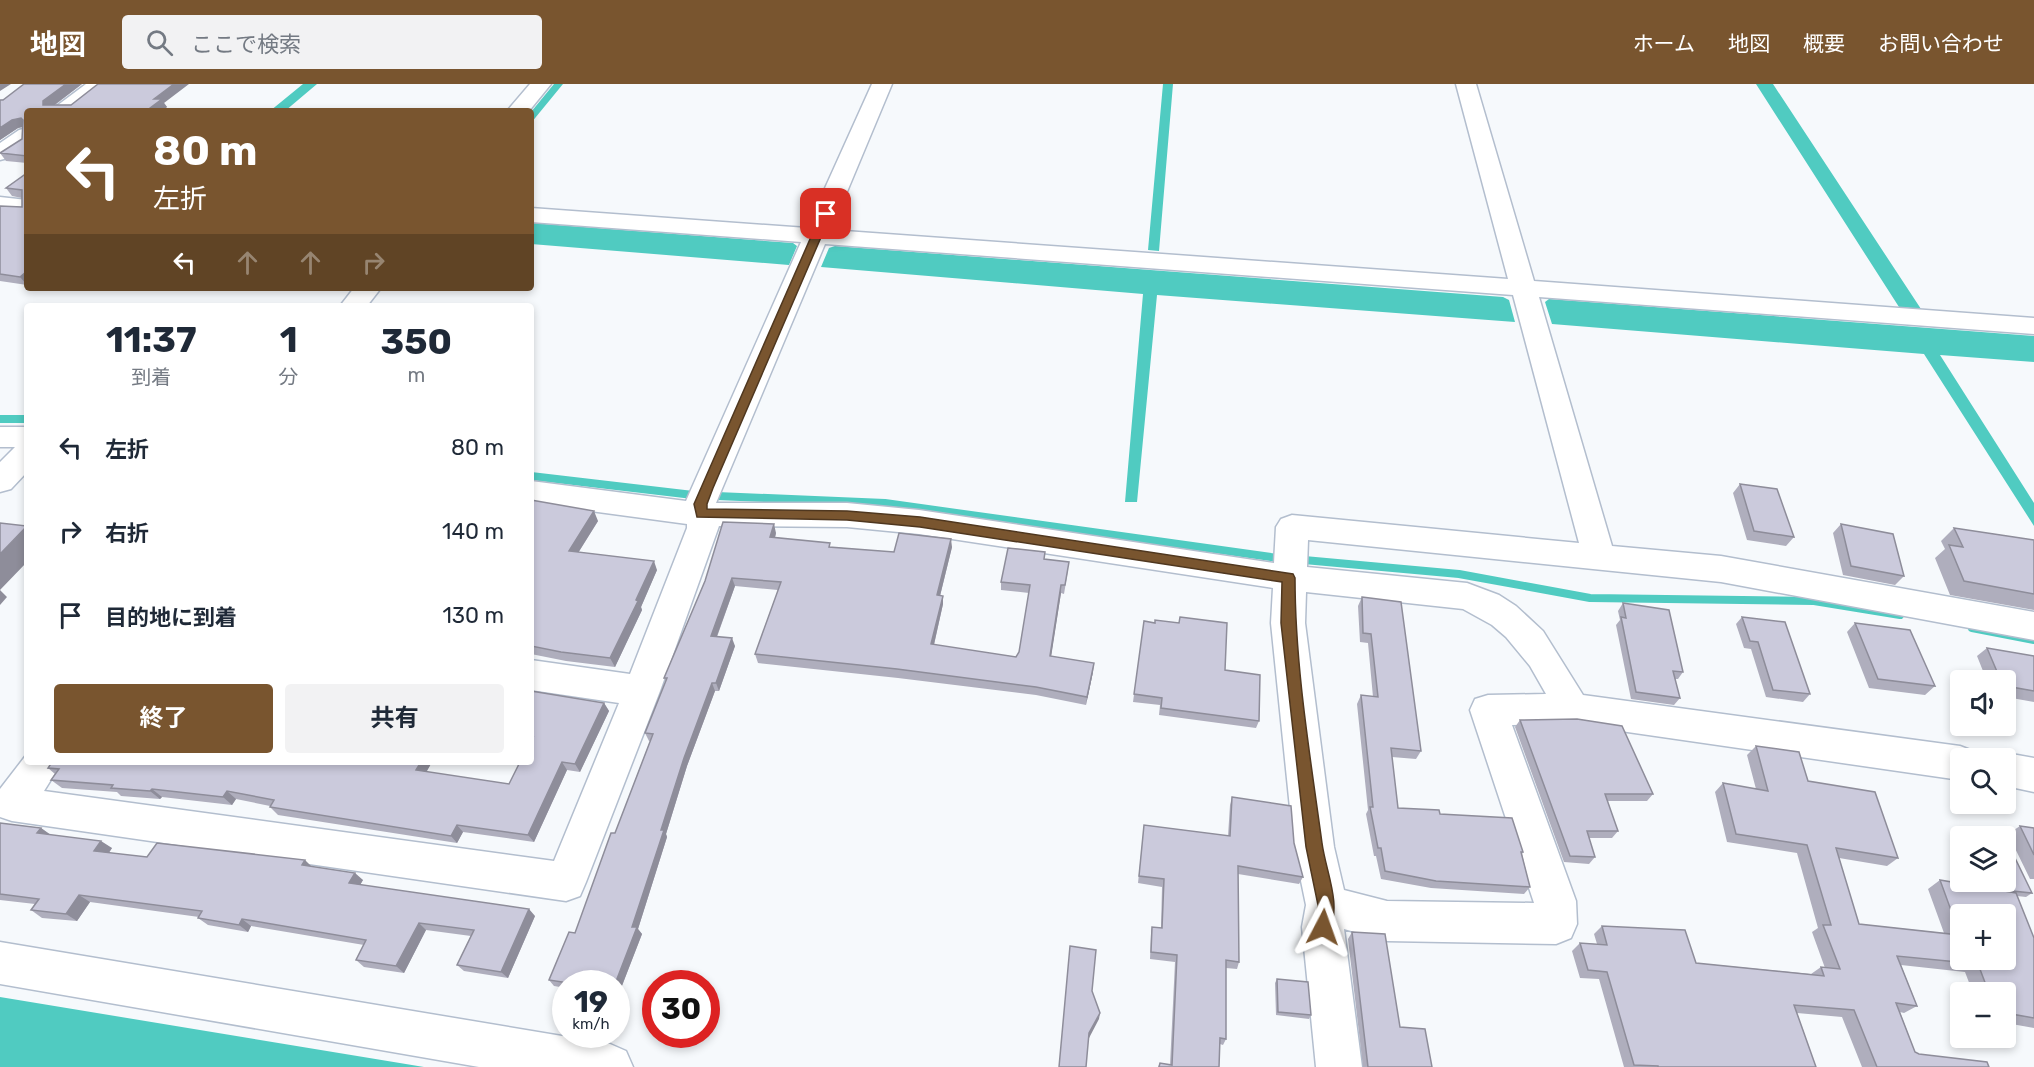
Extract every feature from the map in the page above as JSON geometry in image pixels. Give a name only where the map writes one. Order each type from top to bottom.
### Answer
[{"type":"street","points":[[65,108],[100,84]]},
{"type":"street","points":[[521,108],[541,84]]},
{"type":"street","points":[[41,765],[12,804],[566,882],[642,691],[703,528],[703,502],[882,84]]},
{"type":"street","points":[[1466,84],[1599,556]]},
{"type":"street","points":[[0,153],[21,128]]},
{"type":"street","points":[[0,204],[24,207]]},
{"type":"street","points":[[534,215],[2034,326]]},
{"type":"street","points":[[356,303],[366,291]]},
{"type":"street","points":[[0,437],[24,437]]},
{"type":"street","points":[[0,481],[24,456]]},
{"type":"street","points":[[534,492],[703,502],[920,522],[1289,565],[1467,596],[1490,604],[1520,628],[1545,657],[1572,709]]},
{"type":"street","points":[[1339,1067],[1323,927],[1327,905],[1314,847],[1288,623],[1292,527],[1599,556],[1767,576],[2034,626]]},
{"type":"street","points":[[534,675],[642,691]]},
{"type":"street","points":[[1327,905],[1387,921],[1555,912],[1488,710],[1572,709],[1950,762]]},
{"type":"street","points":[[2016,772],[2034,775]]},
{"type":"street","points":[[0,963],[610,1067]]},
{"type":"water","points":[[303,84],[317,84],[289,108],[274,108]]},
{"type":"water","points":[[554,84],[563,84],[534,119],[534,108]]},
{"type":"water","points":[[1163,84],[1173,84],[1159,251],[1148,250]]},
{"type":"water","points":[[1756,84],[1773,84],[1921,309],[1899,307]]},
{"type":"water","points":[[534,223],[793,243],[797,246],[789,265],[534,244]]},
{"type":"water","points":[[835,246],[1503,297],[1509,300],[1515,322],[1157,295],[1137,502],[1125,502],[1143,294],[821,267],[829,248]]},
{"type":"water","points":[[1549,299],[2034,336],[2034,362],[1940,355],[2034,503],[2034,526],[1924,354],[1552,324],[1545,302]]},
{"type":"water","points":[[0,997],[424,1067],[0,1067]]},
{"type":"building","points":[[24,84],[66,84],[43,101],[43,105],[71,105],[98,84],[174,84],[154,99],[162,99],[150,108],[24,108],[24,156],[0,153],[22,139],[23,120],[21,118],[12,120],[0,128],[0,100]]},
{"type":"building","points":[[24,175],[24,274],[20,277],[0,274],[0,206],[22,207],[22,190],[6,188]]},
{"type":"building","points":[[1740,484],[1777,489],[1794,537],[1754,531]]},
{"type":"building","points":[[534,501],[594,511],[569,551],[654,561],[636,600],[638,601],[610,658],[534,647]]},
{"type":"building","points":[[723,522],[774,524],[770,537],[830,543],[829,547],[894,552],[899,533],[951,539],[937,595],[943,596],[931,644],[1016,657],[1019,652],[1030,585],[1001,582],[1008,548],[1045,552],[1044,559],[1069,562],[1065,585],[1061,585],[1050,656],[1094,663],[1087,697],[1036,687],[755,654],[781,582],[732,578],[711,636],[732,638],[716,683],[712,683],[684,758],[661,830],[664,830],[632,927],[637,927],[620,970],[553,970],[569,932],[575,933],[611,833],[615,833],[653,734],[645,733],[667,678],[664,678],[705,581]]},
{"type":"building","points":[[0,523],[24,526],[24,529],[0,554]]},
{"type":"building","points":[[1841,524],[1893,534],[1904,576],[1851,566]]},
{"type":"building","points":[[1954,528],[2034,540],[2034,594],[1964,581],[1949,545],[1963,547]]},
{"type":"building","points":[[1362,597],[1401,602],[1421,751],[1391,748],[1398,808],[1439,810],[1440,814],[1512,818],[1523,852],[1521,852],[1530,887],[1436,881],[1385,871],[1370,807],[1373,807],[1361,695],[1378,697],[1371,634],[1363,633]]},
{"type":"building","points":[[1623,603],[1669,610],[1683,672],[1673,671],[1680,698],[1636,692],[1621,617],[1626,618]]},
{"type":"building","points":[[1180,617],[1227,623],[1225,670],[1260,675],[1259,721],[1161,708],[1162,698],[1134,694],[1144,621],[1179,623]]},
{"type":"building","points":[[1742,617],[1785,622],[1810,694],[1773,690],[1758,642],[1750,641]]},
{"type":"building","points":[[1855,623],[1910,630],[1935,686],[1878,679]]},
{"type":"building","points":[[1987,648],[2034,656],[2034,691],[2016,688],[2016,670],[1996,670]]},
{"type":"building","points":[[534,691],[604,703],[575,764],[562,762],[528,835],[457,825],[451,836],[270,807],[274,800],[227,791],[223,797],[152,789],[150,791],[111,788],[113,785],[51,780],[59,769],[48,768],[50,765],[419,765],[416,770],[509,784],[518,765],[534,765]]},
{"type":"building","points":[[1577,719],[1622,726],[1653,794],[1605,794],[1618,831],[1587,831],[1595,857],[1570,856],[1520,720]]},
{"type":"building","points":[[1756,746],[1799,752],[1808,781],[1875,792],[1898,858],[1836,848],[1859,924],[1950,934],[1950,961],[1897,956],[1917,1006],[1896,1003],[1915,1052],[1987,1062],[1989,1067],[1877,1067],[1854,1010],[1794,1005],[1816,1067],[1634,1065],[1607,972],[1588,970],[1580,943],[1607,945],[1602,926],[1685,930],[1696,963],[1824,976],[1821,967],[1840,969],[1823,925],[1831,925],[1807,845],[1736,834],[1723,783],[1768,791]]},
{"type":"building","points":[[1232,797],[1291,806],[1294,843],[1303,877],[1238,866],[1239,962],[1226,960],[1226,1039],[1220,1038],[1219,1067],[1159,1067],[1160,1063],[1172,1065],[1177,955],[1151,952],[1152,927],[1162,928],[1164,879],[1139,876],[1144,825],[1230,836]]},
{"type":"building","points":[[0,823],[41,828],[37,833],[101,841],[94,851],[147,857],[157,843],[305,860],[302,865],[355,873],[349,883],[529,909],[501,972],[457,965],[474,930],[419,923],[396,966],[356,960],[366,940],[242,919],[239,925],[198,918],[202,911],[79,895],[66,914],[31,910],[39,899],[0,894]]},
{"type":"building","points":[[2020,826],[2034,828],[2034,855]]},
{"type":"building","points":[[2016,860],[2032,893],[2016,891]]},
{"type":"building","points":[[1940,880],[1950,882],[1950,892],[2016,893],[2034,938],[2034,1018],[2016,1015],[2016,982],[1985,982],[1980,970],[2016,970],[2016,904],[1950,904],[1950,908]]},
{"type":"building","points":[[1352,932],[1385,934],[1400,1027],[1425,1029],[1432,1067],[1368,1067]]},
{"type":"building","points":[[1070,946],[1096,950],[1092,991],[1100,1013],[1089,1033],[1086,1067],[1059,1067]]},
{"type":"building","points":[[1277,979],[1308,982],[1311,1015],[1278,1012]]},
{"type":"waterway","points":[[0,419],[24,419]]},
{"type":"waterway","points":[[534,476],[693,495],[885,503],[1271,557],[1459,574],[1590,598],[1814,601],[1900,615]]},
{"type":"waterway","points":[[1972,628],[2034,640]]},
{"type":"route","points":[[826,214],[700,504],[701,514],[847,515],[920,522],[1289,578],[1288,623],[1314,847],[1327,905],[1323,927]]}]
